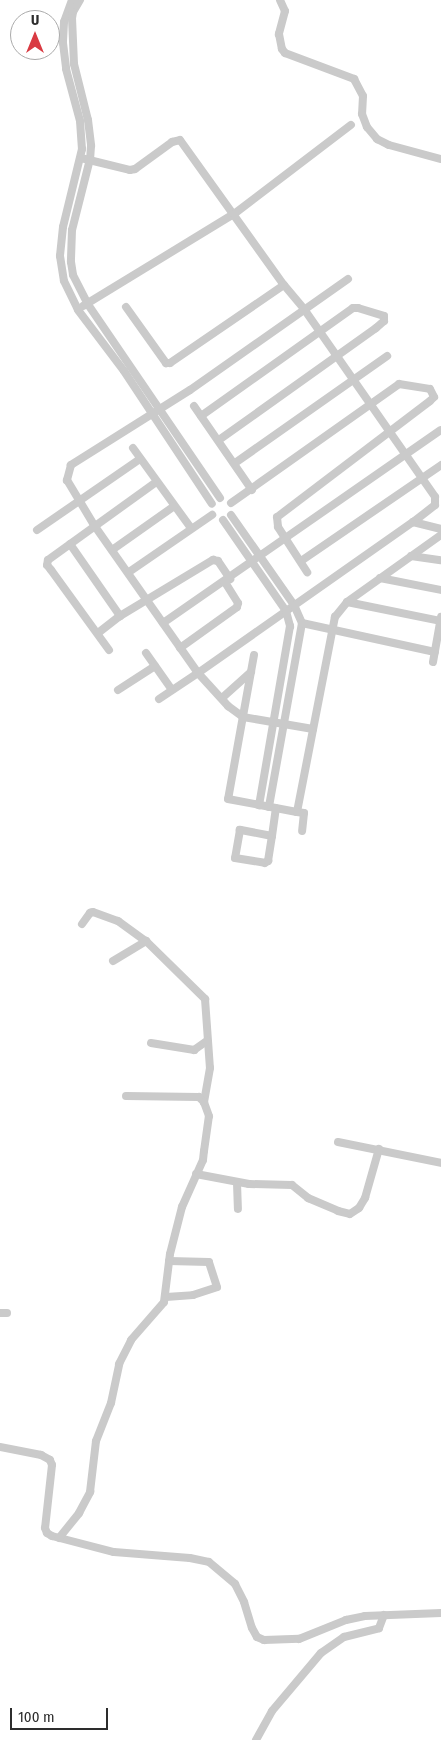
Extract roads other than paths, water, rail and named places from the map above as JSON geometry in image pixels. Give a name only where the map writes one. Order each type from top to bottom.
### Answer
[{"type":"street","points":[[72,0],[64,22],[63,43],[66,69],[80,121],[81,158],[62,227],[60,256],[64,281],[78,310],[124,371],[212,504],[212,515]]},
{"type":"street","points":[[80,0],[73,12],[73,42],[76,76],[88,120],[90,159],[72,230],[71,262],[77,287],[220,498],[231,504]]},
{"type":"street","points":[[280,0],[285,11],[279,34],[282,49],[285,53],[354,79],[363,96],[362,114],[371,133],[377,139],[389,145],[441,159]]},
{"type":"street","points":[[63,43],[73,42]]},
{"type":"street","points":[[78,310],[234,214],[351,125]]},
{"type":"street","points":[[81,158],[130,170],[135,169],[172,142],[180,140],[284,286],[304,309],[318,333],[435,497],[435,504],[413,522],[159,699]]},
{"type":"street","points":[[312,729],[243,717],[228,706],[198,673],[180,648],[129,572],[78,502],[67,480],[71,464],[152,416],[159,409],[348,279]]},
{"type":"street","points":[[126,307],[166,363],[170,363],[284,286]]},
{"type":"street","points":[[202,416],[353,308],[384,316],[384,321],[376,328],[219,440]]},
{"type":"street","points":[[235,463],[387,356]]},
{"type":"street","points":[[231,504],[399,384],[430,388],[434,397],[430,401],[277,517],[277,522],[307,572]]},
{"type":"street","points":[[194,406],[252,490]]},
{"type":"street","points":[[163,623],[441,430]]},
{"type":"street","points":[[133,448],[173,507],[191,528]]},
{"type":"street","points":[[37,530],[140,459]]},
{"type":"street","points":[[301,561],[441,465]]},
{"type":"street","points":[[109,650],[47,565],[51,556],[156,482]]},
{"type":"street","points":[[212,504],[220,498]]},
{"type":"street","points":[[231,504],[232,515],[259,557],[294,605],[302,623],[272,808],[272,836],[268,861],[265,863],[235,858],[240,830],[272,836]]},
{"type":"street","points":[[112,550],[173,507]]},
{"type":"street","points":[[212,515],[223,520],[286,611],[290,626],[259,805]]},
{"type":"street","points":[[129,572],[212,515]]},
{"type":"street","points":[[223,520],[232,515]]},
{"type":"street","points":[[413,522],[441,529]]},
{"type":"street","points":[[297,812],[331,629],[340,608],[441,535]]},
{"type":"street","points":[[70,544],[120,616]]},
{"type":"street","points":[[411,556],[441,560]]},
{"type":"street","points":[[98,633],[120,616],[213,560],[218,561],[238,603],[237,607],[180,648]]},
{"type":"street","points":[[380,578],[441,590]]},
{"type":"street","points":[[348,602],[441,618],[433,662]]},
{"type":"street","points":[[302,623],[435,652]]},
{"type":"street","points":[[146,653],[172,690]]},
{"type":"street","points":[[254,655],[228,799],[304,813],[302,831]]},
{"type":"street","points":[[118,690],[155,666]]},
{"type":"street","points":[[222,698],[251,672]]},
{"type":"street","points":[[59,1538],[79,1513],[90,1492],[96,1441],[111,1403],[119,1364],[131,1340],[164,1302],[169,1261],[182,1207],[202,1160],[209,1116],[204,1102],[210,1068],[205,999],[146,941],[118,921],[96,912],[90,913],[82,924]]},
{"type":"street","points":[[113,961],[146,941]]},
{"type":"street","points":[[151,1043],[194,1050],[207,1041]]},
{"type":"street","points":[[126,1096],[193,1096],[204,1102]]},
{"type":"street","points":[[338,1142],[441,1163]]},
{"type":"street","points":[[196,1174],[236,1183],[292,1185],[308,1198],[350,1214],[359,1208],[365,1198],[379,1149]]},
{"type":"street","points":[[236,1183],[238,1209]]},
{"type":"street","points":[[166,1296],[193,1296],[217,1288],[209,1262],[169,1261]]},
{"type":"street","points":[[0,1447],[41,1455],[50,1460],[53,1469],[45,1528],[47,1533],[59,1538],[114,1552],[190,1558],[208,1562],[235,1584],[244,1602],[252,1628],[257,1637],[264,1640],[299,1639],[346,1620],[384,1615],[441,1613]]},
{"type":"street","points":[[256,1740],[272,1711],[321,1653],[344,1637],[379,1628],[384,1615]]}]
